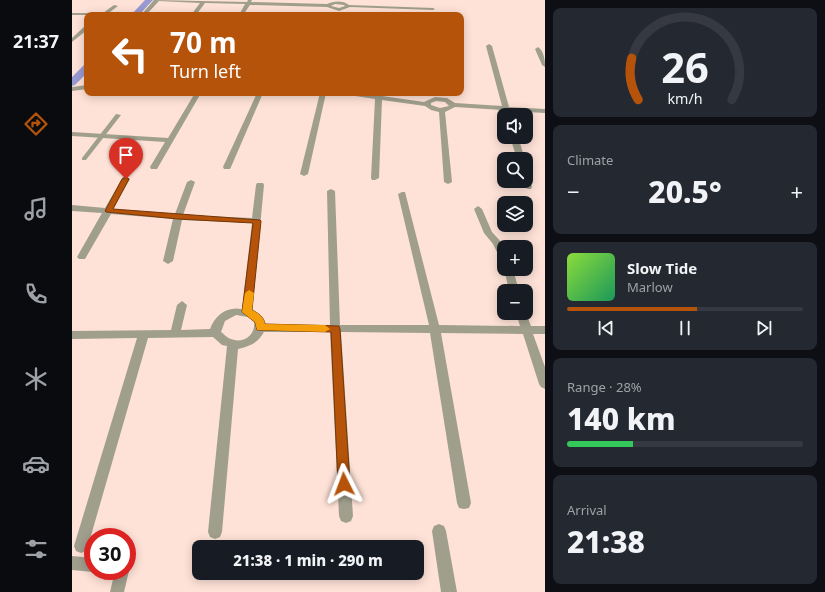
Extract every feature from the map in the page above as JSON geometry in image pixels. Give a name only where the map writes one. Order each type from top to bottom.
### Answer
[{"type":"street","points":[[146,12],[157,0]]},
{"type":"street","points":[[161,0],[329,6],[331,4],[341,2],[348,6],[433,6],[434,12]]},
{"type":"street","points":[[385,0],[385,12]]},
{"type":"street","points":[[195,12],[204,1]]},
{"type":"street","points":[[243,12],[249,2]]},
{"type":"street","points":[[329,6],[338,12],[348,6]]},
{"type":"street","points":[[489,46],[507,108]]},
{"type":"street","points":[[538,49],[545,65]]},
{"type":"street","points":[[72,89],[84,87]]},
{"type":"street","points":[[154,167],[196,96]]},
{"type":"street","points":[[227,168],[259,96]]},
{"type":"street","points":[[304,174],[323,96]]},
{"type":"street","points":[[375,178],[379,96]]},
{"type":"street","points":[[384,96],[426,104],[434,109],[450,109],[452,105]]},
{"type":"street","points":[[426,104],[440,96],[452,105],[497,111]]},
{"type":"street","points":[[442,110],[448,182]]},
{"type":"street","points":[[533,112],[545,112]]},
{"type":"street","points":[[72,134],[170,140]]},
{"type":"street","points":[[82,257],[126,179]]},
{"type":"street","points":[[168,261],[178,217],[191,182]]},
{"type":"street","points":[[247,312],[260,185]]},
{"type":"street","points":[[331,191],[335,329],[346,516]]},
{"type":"street","points":[[402,194],[435,330],[464,503]]},
{"type":"street","points":[[72,208],[178,217],[257,221]]},
{"type":"street","points":[[478,209],[488,233],[497,243]]},
{"type":"street","points":[[175,333],[182,305]]},
{"type":"street","points":[[235,312],[247,312],[255,316],[260,321],[261,328],[258,334],[252,340],[243,344],[233,344],[222,341],[215,333],[216,324],[223,316],[235,312]]},
{"type":"street","points":[[523,320],[545,384]]},
{"type":"street","points":[[261,328],[545,330]]},
{"type":"street","points":[[72,335],[215,333]]},
{"type":"street","points":[[81,546],[144,335]]},
{"type":"street","points":[[215,532],[233,344]]},
{"type":"street","points":[[439,531],[449,592]]},
{"type":"lane","points":[[107,12],[116,6]]},
{"type":"lane","points":[[72,14],[84,14]]},
{"type":"lane","points":[[72,41],[84,30]]},
{"type":"lane","points":[[84,159],[118,115]]},
{"type":"lane","points":[[72,563],[84,564]]},
{"type":"lane","points":[[117,592],[120,580]]},
{"type":"waterway","points":[[138,12],[149,0]]},
{"type":"waterway","points":[[72,83],[84,70]]},
{"type":"slow traffic","points":[[249,293],[247,312],[255,316],[260,321],[261,328],[325,329]]},
{"type":"route","points":[[126,179],[108,211],[178,217],[257,221],[247,312],[255,316],[260,321],[261,328],[335,329],[344,484]]}]
